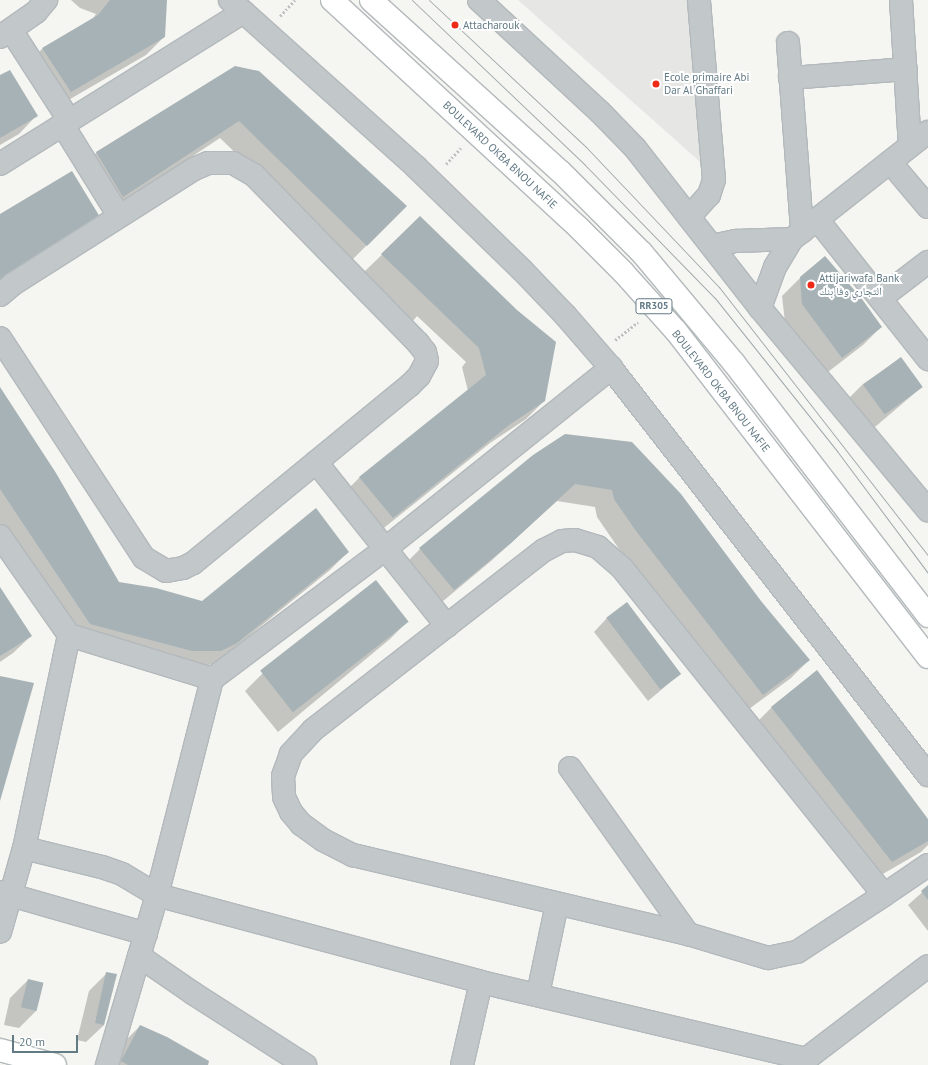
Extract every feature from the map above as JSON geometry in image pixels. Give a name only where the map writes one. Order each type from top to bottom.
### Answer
[{"type":"main road","name":"BOULEVARD OKBA BNOU NAFIE","points":[[332,0],[580,228],[655,308],[928,657]]},
{"type":"main road","name":"RR305","points":[[371,0],[561,172],[642,252],[734,363],[928,616]]},
{"type":"main road","points":[[0,1050],[55,1065]]},
{"type":"street","points":[[46,0],[36,12],[6,33],[66,122],[119,216]]},
{"type":"street","points":[[479,0],[600,112],[639,153],[760,308],[928,510]]},
{"type":"street","points":[[689,217],[709,195],[714,180],[699,0]]},
{"type":"street","points":[[901,0],[910,146]]},
{"type":"street","points":[[0,164],[66,122],[236,6],[431,181],[522,270],[604,361],[928,775]]},
{"type":"street","points":[[788,43],[804,230],[882,297],[928,359]]},
{"type":"street","points":[[790,78],[906,69]]},
{"type":"street","points":[[760,308],[776,267],[804,230],[928,132]]},
{"type":"street","points":[[890,162],[928,207]]},
{"type":"street","points":[[0,295],[13,284],[194,169],[208,163],[233,163],[254,175],[422,348],[427,361],[419,376],[316,462],[193,563],[176,570],[160,569],[144,558],[0,338]]},
{"type":"street","points":[[712,246],[804,230]]},
{"type":"street","points":[[882,297],[928,262]]},
{"type":"street","points":[[107,1065],[157,895],[212,679],[385,549],[604,361]]},
{"type":"street","points":[[316,462],[447,626]]},
{"type":"street","points":[[0,536],[69,635],[212,679]]},
{"type":"street","points":[[884,895],[622,568],[598,547],[569,540],[551,545],[301,742],[285,768],[282,783],[284,797],[291,812],[308,830],[332,846],[353,856],[688,934],[768,958],[780,957],[797,952],[884,895],[928,865]]},
{"type":"street","points":[[0,932],[5,894],[24,848],[69,635]]},
{"type":"street","points":[[570,768],[688,934]]},
{"type":"street","points":[[24,848],[102,867],[122,874],[157,895],[481,982],[538,994],[806,1062],[928,966]]},
{"type":"street","points":[[5,894],[146,934]]},
{"type":"street","points":[[538,994],[557,904]]},
{"type":"street","points":[[139,956],[194,994],[305,1065]]},
{"type":"street","points":[[462,1065],[481,982]]},
{"type":"path","points":[[431,181],[476,132]]},
{"type":"path","points":[[604,361],[655,308]]},
{"type":"shaded area","name":"Ecole primaire Abi Dar Al Ghaffari","points":[[518,0],[691,0],[707,168]]},
{"type":"building","points":[[110,0],[167,0],[165,37],[71,92],[42,48],[98,15]]},
{"type":"building","points":[[235,66],[259,71],[407,206],[367,246],[239,121],[123,197],[96,152]]},
{"type":"building","points":[[10,70],[38,116],[0,138],[0,75]]},
{"type":"building","points":[[72,171],[100,217],[46,254],[0,280],[0,214]]},
{"type":"building","points":[[420,216],[517,310],[556,342],[545,401],[509,425],[393,518],[359,477],[486,375],[479,348],[381,254]]},
{"type":"building","points":[[825,256],[862,299],[882,327],[842,358],[802,304],[800,277]]},
{"type":"building","points":[[901,357],[923,387],[885,415],[863,385]]},
{"type":"building","points":[[0,387],[56,473],[119,582],[156,588],[202,601],[316,508],[349,552],[237,643],[221,651],[192,651],[90,624],[0,489]]},
{"type":"building","points":[[565,434],[632,442],[681,494],[761,601],[810,660],[763,695],[636,531],[614,499],[612,490],[575,484],[510,544],[454,590],[419,548],[533,455]]},
{"type":"building","points":[[376,580],[409,622],[293,712],[260,671]]},
{"type":"building","points":[[0,587],[32,636],[0,656]]},
{"type":"building","points":[[627,602],[681,674],[660,690],[606,618]]},
{"type":"building","points":[[817,670],[928,819],[928,841],[892,862],[771,707]]},
{"type":"building","points":[[0,676],[34,683],[0,801]]},
{"type":"building","points":[[928,885],[928,900],[921,891]]},
{"type":"building","points":[[106,972],[117,974],[104,1025],[95,1023]]},
{"type":"building","points":[[28,979],[44,983],[37,1011],[21,1007]]},
{"type":"building","points":[[140,1025],[167,1037],[209,1061],[208,1065],[128,1065],[121,1061]]},
{"type":"tram line","points":[[412,0],[585,165],[715,298],[837,451],[928,573]]},
{"type":"tram line","points":[[429,0],[587,148],[719,287],[928,555]]},
{"type":"place","name":"Attacharouk","points":[[455,25]]},
{"type":"place","name":"Ecole primaire Abi Dar Al Ghaffari","points":[[656,84]]},
{"type":"place","name":"Attijariwafa Bank التجاري وفا بنك","points":[[811,285]]}]
